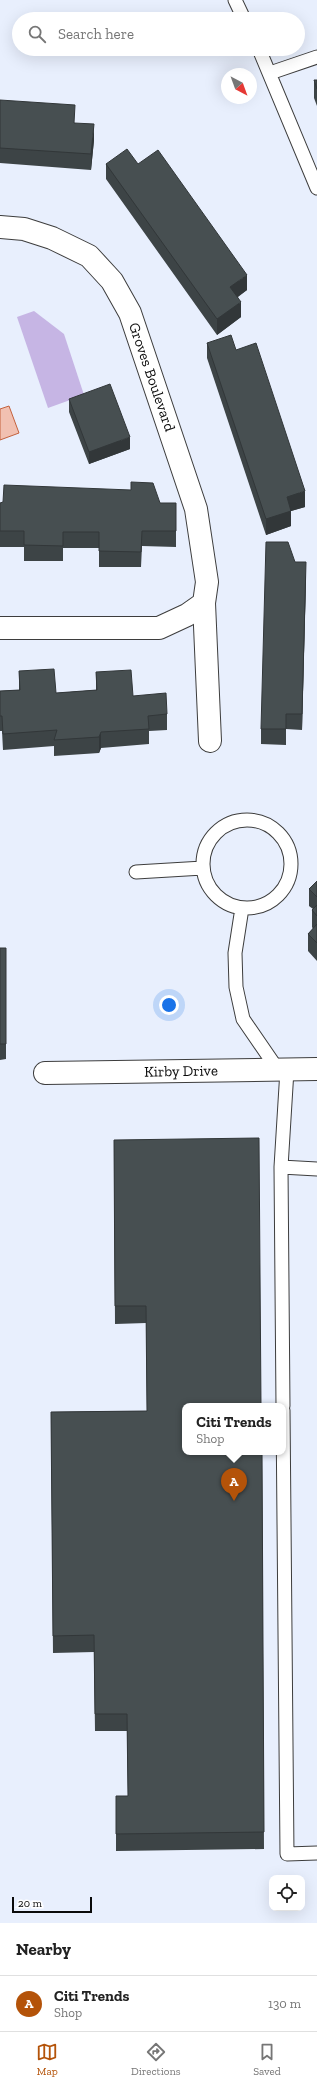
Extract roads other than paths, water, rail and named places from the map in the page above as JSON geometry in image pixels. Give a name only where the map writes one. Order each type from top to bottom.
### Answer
[{"type":"street","name":"Groves Boulevard","points":[[0,227],[24,229],[52,238],[89,256],[112,281],[130,314],[196,509],[207,582],[204,603],[210,741]]},
{"type":"street","points":[[0,628],[159,628],[187,615],[204,603]]},
{"type":"street","name":"Kirby Drive","points":[[45,1073],[317,1069]]},
{"type":"lane","points":[[240,1],[242,12]]},
{"type":"lane","points":[[262,56],[317,188]]},
{"type":"lane","points":[[270,73],[317,57]]},
{"type":"lane","points":[[251,819],[266,824],[278,832],[287,844],[291,859],[290,874],[284,888],[275,899],[262,906],[242,908],[234,907],[221,900],[210,890],[204,877],[203,868],[205,849],[212,836],[223,826],[236,821],[251,819]]},
{"type":"lane","points":[[136,872],[203,868]]},
{"type":"lane","points":[[242,908],[235,953],[236,987],[243,1019],[282,1070],[281,1167],[283,1403]]},
{"type":"lane","points":[[281,1167],[317,1169]]},
{"type":"lane","points":[[283,1455],[287,1854],[317,1853]]},
{"type":"place","name":"Citi Trends","points":[[234,1501]]}]
